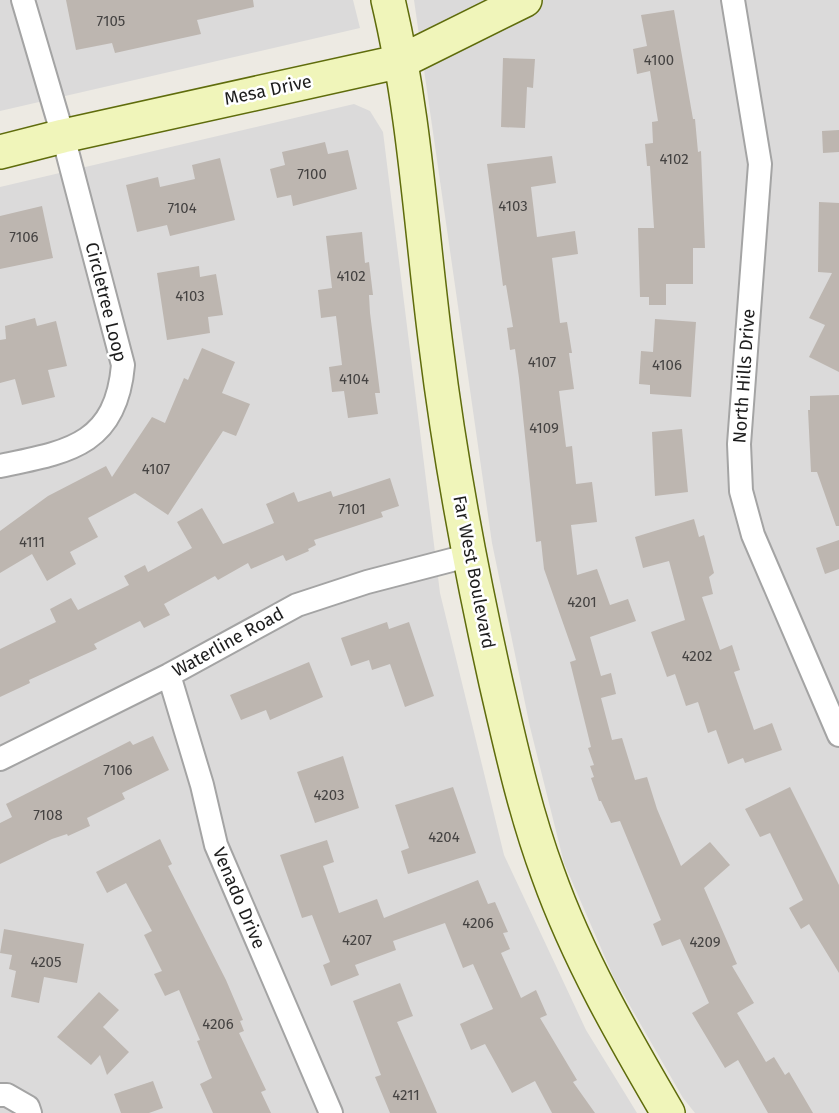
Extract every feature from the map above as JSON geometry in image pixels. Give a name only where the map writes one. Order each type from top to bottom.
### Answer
[{"type":"street","name":"Circletree Loop","points":[[0,466],[64,452],[94,435],[113,410],[121,387],[123,365],[63,136],[23,0]]},
{"type":"street","name":"Far West Boulevard","points":[[388,0],[402,61],[436,348],[467,556],[523,801],[549,877],[580,951],[611,1013],[668,1113]]},
{"type":"street","name":"Mesa Drive","points":[[0,152],[402,61],[525,0]]},
{"type":"street","name":"North Hills Drive","points":[[733,0],[760,164],[739,444],[741,491],[753,535],[839,735]]},
{"type":"street","name":"Waterline Road","points":[[0,759],[168,675],[297,605],[367,582],[467,556]]},
{"type":"street","name":"Venado Drive","points":[[168,675],[202,785],[216,845],[331,1113]]},
{"type":"street","points":[[0,1095],[7,1095],[28,1107],[30,1113]]},
{"type":"shaded area","points":[[0,0],[353,0],[360,28],[0,111]]},
{"type":"shaded area","points":[[414,0],[839,0],[839,1113],[695,1113],[683,1098],[614,978],[564,863],[530,727],[492,543]]},
{"type":"shaded area","points":[[354,104],[370,111],[383,132],[440,593],[504,855],[586,1030],[637,1113],[0,1113],[0,187]]},
{"type":"building","points":[[66,0],[253,0],[254,7],[197,20],[201,34],[115,53],[112,43],[76,50]]},
{"type":"building","points":[[674,10],[693,119],[695,119],[698,152],[701,151],[705,248],[693,248],[693,284],[666,284],[666,305],[649,305],[649,297],[640,297],[638,228],[654,228],[650,166],[647,166],[645,144],[653,143],[652,122],[658,121],[650,71],[637,74],[633,49],[647,46],[641,15]]},
{"type":"building","points":[[503,58],[535,59],[533,88],[527,87],[525,128],[501,127]]},
{"type":"building","points":[[839,130],[839,152],[823,153],[822,131]]},
{"type":"building","points":[[325,142],[328,154],[348,150],[357,189],[293,206],[291,195],[277,198],[270,169],[285,165],[282,152]]},
{"type":"building","points":[[552,156],[556,183],[531,187],[537,237],[575,231],[578,254],[552,258],[560,323],[567,322],[574,389],[559,391],[566,447],[572,446],[576,484],[592,482],[597,522],[571,525],[577,575],[597,569],[610,605],[628,599],[636,621],[590,637],[601,676],[611,673],[616,694],[601,698],[612,740],[622,738],[635,780],[647,777],[657,809],[681,866],[710,842],[730,865],[704,888],[737,964],[732,966],[754,1003],[737,1013],[766,1062],[774,1057],[785,1075],[789,1072],[813,1113],[768,1113],[738,1060],[725,1068],[692,1013],[709,1003],[680,939],[662,946],[653,924],[661,920],[620,821],[611,823],[599,801],[591,778],[594,777],[590,766],[594,765],[588,748],[591,747],[570,662],[576,660],[544,569],[541,541],[536,542],[519,378],[515,349],[510,350],[507,328],[513,327],[506,285],[503,286],[487,164]]},
{"type":"building","points":[[220,158],[235,220],[170,236],[167,225],[137,232],[126,185],[158,177],[160,187],[195,179],[192,165]]},
{"type":"building","points":[[819,202],[839,203],[839,372],[809,357],[825,325],[809,318],[832,273],[818,272]]},
{"type":"building","points":[[42,206],[53,258],[0,269],[0,216]]},
{"type":"building","points":[[362,232],[365,263],[369,262],[373,295],[369,295],[370,313],[380,393],[375,393],[378,414],[348,418],[344,391],[332,392],[329,367],[342,365],[336,316],[321,318],[318,290],[332,288],[326,236]]},
{"type":"building","points":[[199,266],[200,277],[216,274],[223,315],[208,317],[210,333],[167,340],[157,273]]},
{"type":"building","points":[[35,318],[37,326],[56,321],[67,366],[48,370],[55,397],[22,405],[15,379],[0,383],[0,340],[6,339],[5,326]]},
{"type":"building","points":[[655,319],[696,322],[691,397],[650,394],[650,385],[639,384],[641,351],[653,352]]},
{"type":"building","points":[[202,348],[235,362],[222,393],[250,404],[236,436],[223,431],[168,515],[135,493],[88,518],[98,537],[70,552],[76,564],[47,581],[32,554],[0,573],[0,531],[48,496],[106,466],[112,477],[152,417],[165,423],[184,378],[188,380]]},
{"type":"building","points":[[839,395],[839,526],[836,526],[817,472],[811,472],[808,410],[810,410],[810,396]]},
{"type":"building","points":[[682,429],[688,492],[655,496],[652,432]]},
{"type":"building","points":[[390,478],[399,506],[381,512],[383,517],[314,540],[316,545],[308,549],[309,551],[286,561],[283,555],[251,569],[248,563],[218,580],[215,576],[164,604],[170,615],[144,628],[140,621],[94,644],[97,649],[29,680],[30,683],[0,697],[0,649],[56,622],[50,609],[71,598],[78,610],[129,585],[124,576],[145,565],[148,572],[192,548],[177,522],[202,508],[223,544],[274,523],[266,504],[294,492],[298,502],[331,491],[333,497]]},
{"type":"building","points":[[694,519],[699,537],[704,535],[714,573],[709,577],[713,594],[702,597],[720,650],[732,645],[740,670],[734,672],[754,730],[772,723],[782,750],[745,763],[743,758],[728,764],[716,730],[708,733],[698,702],[686,706],[675,674],[667,677],[651,632],[685,620],[669,561],[643,568],[635,537]]},
{"type":"building","points":[[839,540],[839,569],[825,574],[816,548]]},
{"type":"building","points":[[387,622],[389,629],[409,622],[434,696],[405,707],[390,664],[372,670],[369,660],[351,666],[341,638]]},
{"type":"building","points":[[309,662],[323,697],[270,720],[266,710],[241,720],[230,695]]},
{"type":"building","points":[[153,736],[169,770],[122,793],[125,799],[87,818],[90,826],[68,836],[67,834],[52,839],[0,864],[0,823],[12,817],[6,804],[130,741],[133,745]]},
{"type":"building","points":[[343,756],[359,808],[315,823],[297,772]]},
{"type":"building","points":[[453,787],[476,853],[408,874],[401,851],[409,848],[395,805]]},
{"type":"building","points":[[790,787],[839,885],[839,973],[809,924],[801,929],[789,908],[803,900],[770,833],[760,837],[745,809]]},
{"type":"building","points":[[160,839],[172,864],[168,866],[226,980],[243,1020],[240,1021],[244,1031],[239,1033],[266,1090],[261,1092],[271,1113],[213,1113],[200,1084],[212,1078],[197,1041],[200,1040],[179,990],[165,996],[154,974],[162,971],[144,935],[152,931],[126,883],[107,893],[96,872]]},
{"type":"building","points":[[327,840],[334,862],[323,866],[339,913],[377,899],[384,918],[478,880],[488,904],[495,902],[508,932],[503,933],[510,949],[501,953],[521,998],[536,990],[547,1015],[540,1018],[577,1080],[573,1082],[595,1113],[552,1113],[535,1081],[512,1093],[485,1044],[471,1050],[460,1024],[493,1009],[473,964],[463,968],[445,923],[393,941],[396,950],[355,965],[359,975],[331,986],[323,965],[330,962],[312,915],[302,918],[280,855]]},
{"type":"building","points":[[4,929],[84,944],[77,983],[44,977],[39,1003],[11,997],[16,971],[9,969],[12,955],[0,953]]},
{"type":"building","points":[[400,983],[413,1016],[397,1022],[437,1113],[390,1113],[375,1077],[381,1075],[353,1001]]},
{"type":"building","points":[[99,992],[119,1010],[103,1027],[129,1052],[107,1075],[100,1055],[91,1065],[57,1037]]},
{"type":"building","points":[[153,1081],[163,1108],[149,1113],[121,1113],[114,1094]]}]
